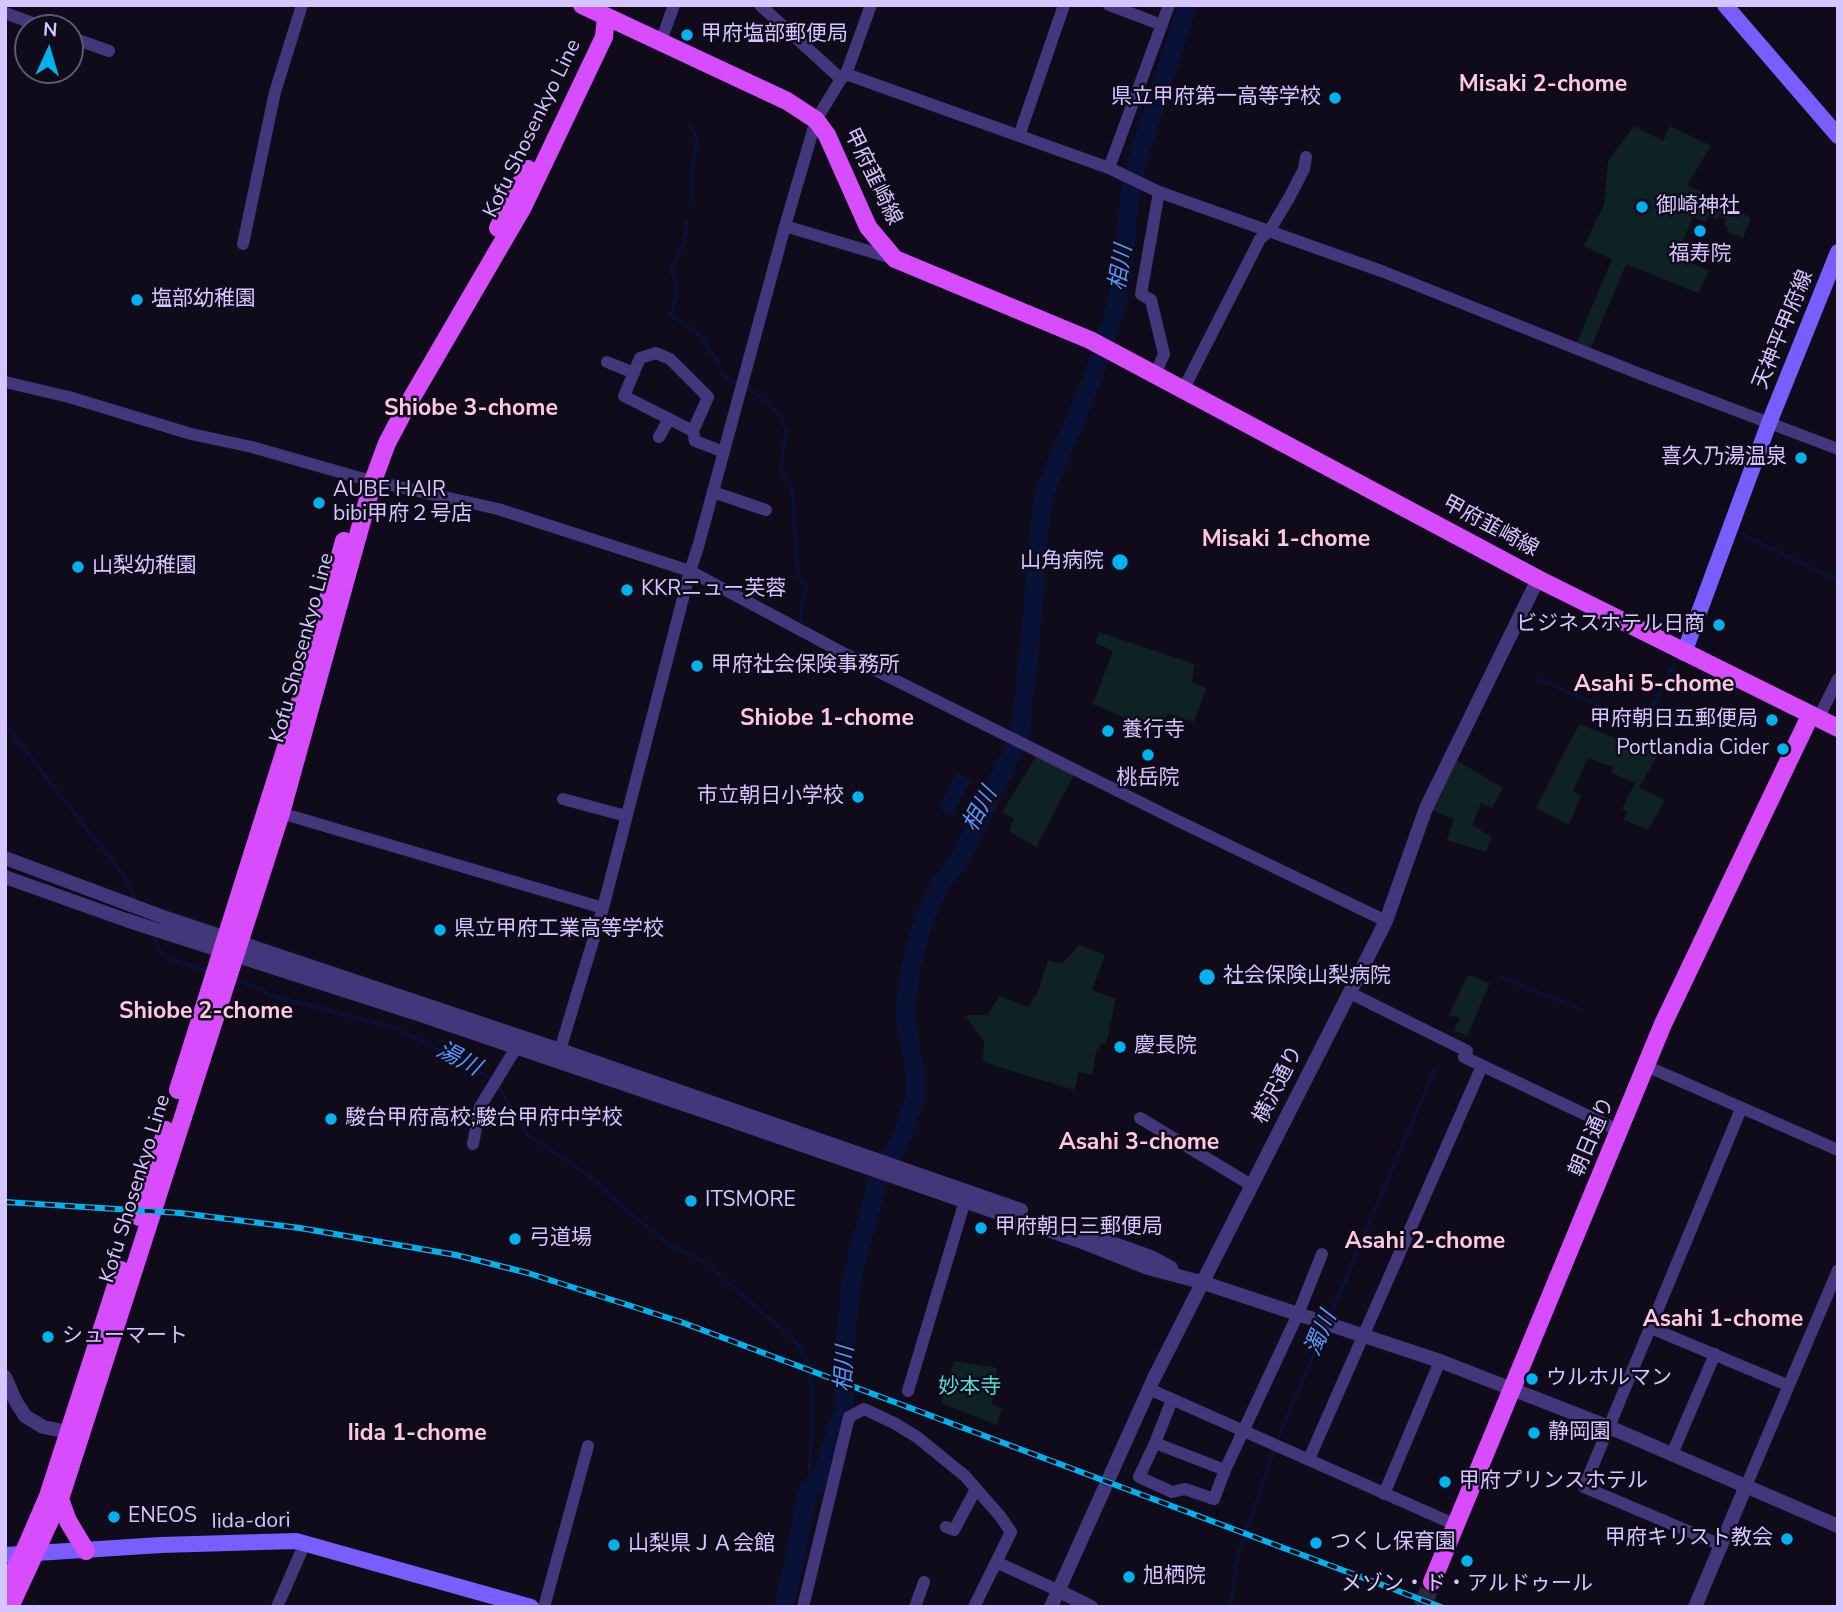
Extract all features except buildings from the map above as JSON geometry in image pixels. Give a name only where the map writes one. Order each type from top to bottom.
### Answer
[{"type":"main road","name":"甲府韮崎線","points":[[582,5],[608,11],[661,41],[788,101],[816,120],[827,135],[868,227],[895,259],[1090,340],[1538,579],[1838,728]]},
{"type":"main road","points":[[1725,5],[1838,136]]},
{"type":"main road","name":"Kofu Shosenkyo Line","points":[[10,1607],[21,1554],[60,1499],[74,1436],[274,811],[368,480],[404,411],[523,207],[604,37],[608,11]]},
{"type":"main road","name":"天神平甲府線","points":[[1684,653],[1769,423],[1838,252]]},
{"type":"main road","name":"朝日通り","points":[[1432,1582],[1663,1024],[1814,717]]},
{"type":"main road","name":"Kofu Shosenkyo Line","points":[[5,1587],[74,1436]]},
{"type":"main road","points":[[60,1499],[68,1521],[86,1550]]},
{"type":"main road","name":"Iida-dori","points":[[21,1554],[270,1541],[305,1543],[531,1607]]},
{"type":"street","points":[[243,244],[275,92],[302,5]]},
{"type":"street","points":[[661,41],[674,5]]},
{"type":"street","points":[[760,5],[843,77],[1110,169],[1159,192],[1384,272],[1838,449]]},
{"type":"street","points":[[561,1050],[603,908],[690,571],[816,120],[843,77],[871,5]]},
{"type":"street","points":[[1019,136],[1064,5]]},
{"type":"street","points":[[1109,5],[1162,25]]},
{"type":"street","points":[[1110,169],[1169,5]]},
{"type":"street","points":[[84,42],[109,51]]},
{"type":"street","points":[[1183,390],[1260,239],[1270,230],[1304,169],[1306,157]]},
{"type":"street","points":[[1155,375],[1164,354],[1151,300],[1141,293],[1159,192]]},
{"type":"street","points":[[785,226],[895,259]]},
{"type":"street","points":[[693,431],[624,396],[640,358],[656,353],[670,359],[708,397],[693,431],[695,441],[724,452]]},
{"type":"street","points":[[607,362],[634,373]]},
{"type":"street","points":[[5,382],[69,397],[191,434],[252,447],[368,480],[498,509],[690,571],[877,671],[1386,920]]},
{"type":"street","points":[[659,437],[669,418]]},
{"type":"street","points":[[713,492],[766,510]]},
{"type":"street","name":"横沢通り","points":[[1051,1607],[1149,1389],[1201,1282],[1386,920],[1426,808],[1538,579]]},
{"type":"street","points":[[1814,717],[1838,679]]},
{"type":"street","points":[[563,799],[626,816]]},
{"type":"street","points":[[274,811],[603,908]]},
{"type":"street","points":[[5,859],[152,913],[226,961],[561,1050],[966,1196],[1148,1268],[1201,1282],[1364,1336],[1513,1389],[1609,1427],[1838,1526]]},
{"type":"street","points":[[5,877],[162,932],[226,961],[516,1048],[870,1163]]},
{"type":"street","points":[[1350,993],[1467,1051],[1464,1057],[1620,1131]]},
{"type":"street","points":[[473,1144],[480,1107],[516,1048]]},
{"type":"street","points":[[1309,1459],[1482,1066]]},
{"type":"street","points":[[1646,1066],[1838,1150]]},
{"type":"street","points":[[1721,1545],[1584,1487],[1741,1109]]},
{"type":"street","points":[[1140,1118],[1251,1185]]},
{"type":"street","points":[[908,1391],[966,1196]]},
{"type":"street","points":[[1172,1400],[1139,1478],[1172,1492],[1185,1489],[1214,1499],[1322,1254]]},
{"type":"street","points":[[1695,1607],[1838,1270]]},
{"type":"street","points":[[1651,1328],[1787,1385]]},
{"type":"street","points":[[1672,1454],[1714,1354]]},
{"type":"street","points":[[1384,1494],[1440,1362]]},
{"type":"street","points":[[5,1377],[25,1416],[43,1427],[74,1436]]},
{"type":"street","points":[[1149,1389],[1456,1525]]},
{"type":"street","points":[[803,1607],[849,1418],[864,1409],[917,1437],[965,1476],[1011,1532],[974,1607]]},
{"type":"street","points":[[1155,1443],[1225,1470]]},
{"type":"street","points":[[544,1607],[588,1446]]},
{"type":"street","points":[[946,1527],[954,1530],[976,1489]]},
{"type":"street","points":[[277,1607],[305,1543]]},
{"type":"street","points":[[996,1562],[1091,1607]]},
{"type":"street","points":[[915,1607],[924,1582]]},
{"type":"green space","points":[[1634,126],[1663,141],[1670,126],[1711,146],[1687,185],[1751,218],[1743,238],[1726,231],[1726,219],[1719,216],[1717,219],[1708,216],[1705,222],[1693,217],[1677,256],[1709,271],[1698,293],[1626,264],[1589,352],[1575,347],[1612,259],[1584,246],[1604,204],[1608,161]]},
{"type":"green space","points":[[1099,632],[1194,664],[1192,683],[1206,688],[1194,722],[1168,713],[1160,734],[1093,704],[1113,651],[1095,643]]},
{"type":"green space","points":[[1579,724],[1658,754],[1639,788],[1665,800],[1648,830],[1624,820],[1627,811],[1622,809],[1635,783],[1611,773],[1613,767],[1588,758],[1573,791],[1581,795],[1569,825],[1536,808]]},
{"type":"green space","points":[[1039,752],[1077,769],[1036,847],[1009,831],[1014,819],[1002,812]]},
{"type":"green space","points":[[1451,757],[1503,788],[1492,808],[1481,803],[1472,825],[1492,837],[1486,852],[1447,840],[1454,819],[1426,808]]},
{"type":"green space","points":[[1079,945],[1105,955],[1092,990],[1116,999],[1106,1044],[1101,1043],[1099,1051],[1096,1051],[1092,1075],[1079,1072],[1074,1090],[983,1062],[984,1042],[965,1015],[987,1015],[1000,996],[1028,1007],[1038,992],[1048,960],[1062,964]]},
{"type":"green space","points":[[1468,975],[1490,983],[1467,1036],[1454,1030],[1460,1018],[1449,1015]]},
{"type":"green space","name":"妙本寺","points":[[954,1361],[997,1368],[992,1403],[1002,1409],[997,1425],[941,1403]]},
{"type":"water","points":[[956,773],[971,780],[953,815],[938,808]]},
{"type":"waterway","name":"相川","points":[[784,1607],[809,1488],[820,1482],[845,1406],[843,1370],[851,1284],[859,1250],[878,1180],[901,1138],[915,1099],[916,1076],[905,1017],[910,970],[924,919],[942,882],[958,862],[1019,739],[1041,513],[1046,489],[1092,380],[1116,306],[1130,195],[1140,151],[1188,5]]},
{"type":"waterway","points":[[689,123],[697,138],[691,180],[693,203]]},
{"type":"waterway","points":[[688,220],[684,243],[671,268],[677,290],[671,316],[704,339],[719,362],[721,374],[737,383]]},
{"type":"waterway","points":[[747,386],[781,416],[786,431],[781,470],[792,489],[798,576],[807,587],[801,607],[801,624]]},
{"type":"waterway","points":[[1742,534],[1838,581]]},
{"type":"waterway","points":[[1538,679],[1643,725],[1674,663]]},
{"type":"waterway","name":"湯川","points":[[5,725],[124,876],[137,903]]},
{"type":"waterway","name":"湯川","points":[[151,932],[161,952],[168,959],[210,972]]},
{"type":"waterway","points":[[1500,977],[1582,1010]]},
{"type":"waterway","name":"湯川","points":[[234,980],[262,989],[269,995],[396,1028],[492,1079]]},
{"type":"waterway","name":"濁川","points":[[1329,1318],[1435,1069]]},
{"type":"waterway","name":"湯川","points":[[497,1085],[528,1135],[588,1175],[670,1245],[703,1261],[793,1339],[806,1357],[813,1395],[809,1488]]},
{"type":"waterway","name":"濁川","points":[[1277,1441],[1326,1325]]},
{"type":"waterway","name":"濁川","points":[[1230,1607],[1239,1551],[1275,1448]]},
{"type":"waterway","points":[[34,1601],[39,1607]]},
{"type":"tunnel","points":[[1422,1607],[1432,1582]]},
{"type":"railway","points":[[5,1202],[180,1213],[300,1228],[456,1255],[528,1273],[681,1322],[1441,1607]]},
{"type":"place","name":"甲府塩部郵便局","points":[[687,35]]},
{"type":"place","name":"県立甲府第一高等学校","points":[[1335,98]]},
{"type":"place","name":"御崎神社","points":[[1642,207]]},
{"type":"place","name":"福寿院","points":[[1700,231]]},
{"type":"place","name":"塩部幼稚園","points":[[137,300]]},
{"type":"place","name":"喜久乃湯温泉","points":[[1801,458]]},
{"type":"place","name":"AUBE HAIR bibi甲府２号店","points":[[319,503]]},
{"type":"place","name":"山角病院","points":[[1120,562]]},
{"type":"place","name":"山梨幼稚園","points":[[78,567]]},
{"type":"place","name":"KKRニュー芙蓉","points":[[627,590]]},
{"type":"place","name":"ビジネスホテル日商","points":[[1719,625]]},
{"type":"place","name":"甲府社会保険事務所","points":[[697,666]]},
{"type":"place","name":"甲府朝日五郵便局","points":[[1772,720]]},
{"type":"place","name":"養行寺","points":[[1108,731]]},
{"type":"place","name":"Portlandia Cider","points":[[1783,749]]},
{"type":"place","name":"桃岳院","points":[[1148,755]]},
{"type":"place","name":"市立朝日小学校","points":[[858,797]]},
{"type":"place","name":"県立甲府工業高等学校","points":[[440,930]]},
{"type":"place","name":"社会保険山梨病院","points":[[1207,977]]},
{"type":"place","name":"慶長院","points":[[1120,1047]]},
{"type":"place","name":"駿台甲府高校;駿台甲府中学校","points":[[331,1119]]},
{"type":"place","name":"ITSMORE","points":[[691,1201]]},
{"type":"place","name":"甲府朝日三郵便局","points":[[981,1228]]},
{"type":"place","name":"弓道場","points":[[515,1239]]},
{"type":"place","name":"シューマート","points":[[48,1337]]},
{"type":"place","name":"ウルホルマン","points":[[1532,1379]]},
{"type":"place","name":"静岡園","points":[[1534,1433]]},
{"type":"place","name":"甲府プリンスホテル","points":[[1445,1482]]},
{"type":"place","name":"ENEOS","points":[[114,1517]]},
{"type":"place","name":"甲府キリスト教会","points":[[1787,1539]]},
{"type":"place","name":"つくし保育園","points":[[1316,1543]]},
{"type":"place","name":"山梨県ＪＡ会館","points":[[614,1545]]},
{"type":"place","name":"メゾン・ド・アルドゥール","points":[[1467,1561]]},
{"type":"place","name":"旭栖院","points":[[1129,1577]]},
{"type":"district","name":"Misaki 2-chome","points":[[1543,85]]},
{"type":"district","name":"Shiobe 3-chome","points":[[471,409]]},
{"type":"district","name":"Misaki 1-chome","points":[[1286,540]]},
{"type":"district","name":"Asahi 5-chome","points":[[1654,685]]},
{"type":"district","name":"Shiobe 1-chome","points":[[827,719]]},
{"type":"district","name":"Shiobe 2-chome","points":[[206,1012]]},
{"type":"district","name":"Asahi 3-chome","points":[[1139,1143]]},
{"type":"district","name":"Asahi 2-chome","points":[[1425,1242]]},
{"type":"district","name":"Asahi 1-chome","points":[[1723,1320]]},
{"type":"district","name":"Iida 1-chome","points":[[417,1434]]}]
